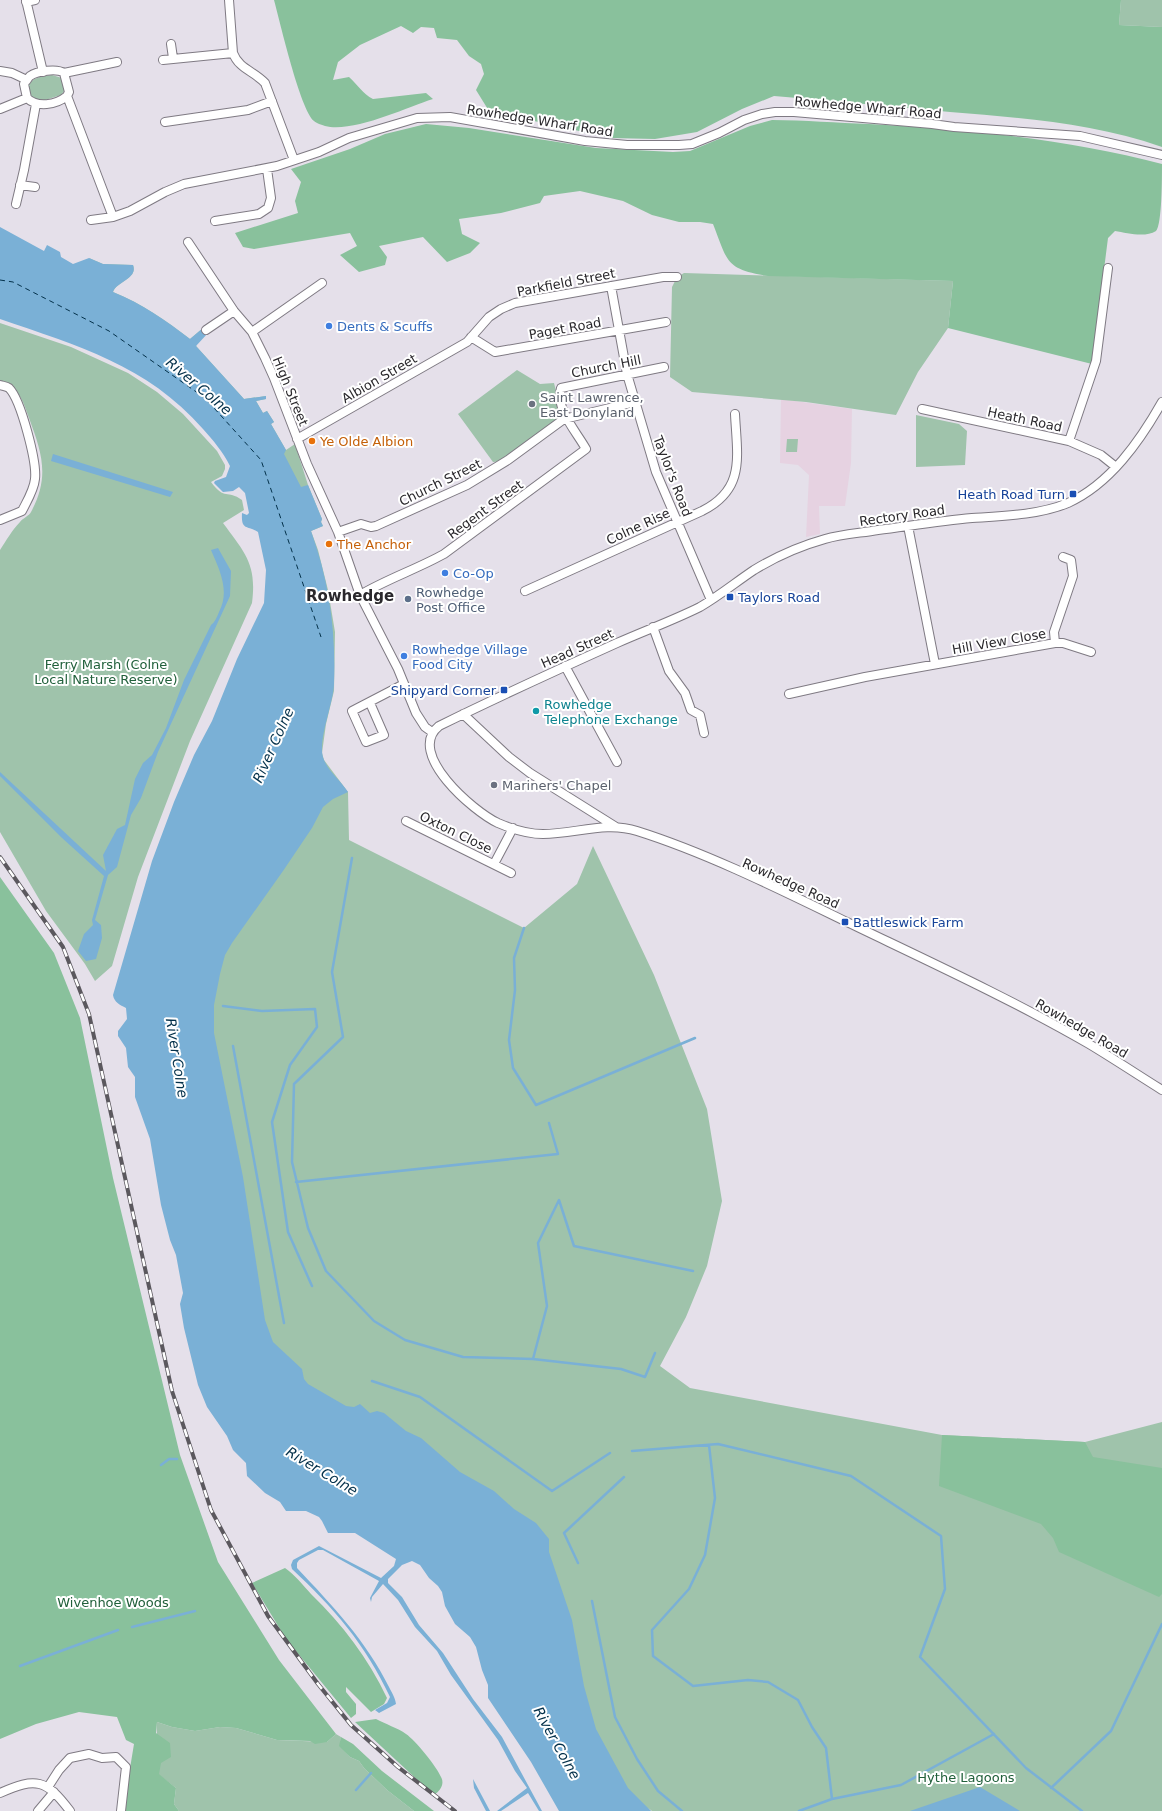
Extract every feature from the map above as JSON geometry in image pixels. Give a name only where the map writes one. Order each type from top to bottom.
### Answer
[{"type":"street","points":[[35,0],[26,1],[43,72]]},
{"type":"street","points":[[229,0],[233,53],[241,66],[265,82],[294,160]]},
{"type":"street","points":[[171,44],[173,58]]},
{"type":"street","points":[[163,60],[233,53]]},
{"type":"street","points":[[64,73],[69,92],[62,100],[52,103],[36,104],[27,98],[24,88],[27,80],[35,74],[58,70],[64,73],[117,62]]},
{"type":"street","points":[[0,71],[12,73],[27,80]]},
{"type":"street","points":[[67,96],[113,217]]},
{"type":"street","points":[[0,109],[27,98]]},
{"type":"street","points":[[165,122],[248,110],[272,101]]},
{"type":"street","points":[[16,204],[36,104]]},
{"type":"street","name":"Rowhedge Wharf Road","points":[[91,220],[113,217],[130,211],[165,192],[184,184],[266,169],[294,160],[349,138],[417,118],[450,117],[585,141],[627,145],[679,145],[692,144],[719,133],[744,120],[775,112],[820,113],[954,127],[1080,136],[1162,155]]},
{"type":"street","points":[[216,221],[259,214],[268,208],[271,198],[266,169]]},
{"type":"street","points":[[20,185],[35,188]]},
{"type":"street","name":"High Street","points":[[188,242],[234,311],[252,332],[274,378],[297,439],[338,532],[360,595],[404,684],[421,723],[432,732]]},
{"type":"street","points":[[1070,441],[1096,361],[1108,268]]},
{"type":"street","name":"Parkfield Street","points":[[471,337],[489,317],[501,309],[515,304],[663,276],[677,277]]},
{"type":"street","points":[[252,332],[322,283]]},
{"type":"street","name":"Taylor's Road","points":[[611,286],[627,374],[656,472],[711,600]]},
{"type":"street","points":[[206,330],[234,311]]},
{"type":"street","name":"Paget Road","points":[[471,337],[495,352],[666,322]]},
{"type":"street","name":"Albion Street","points":[[297,439],[467,342],[471,337]]},
{"type":"street","name":"Church Hill","points":[[567,418],[558,396],[561,388],[664,367]]},
{"type":"street","points":[[0,385],[9,388],[14,397],[32,443],[36,473],[33,487],[22,511],[0,520]]},
{"type":"street","name":"Church Street","points":[[338,532],[361,524],[371,527],[376,526],[467,485],[508,460],[567,418],[635,402]]},
{"type":"street","name":"Rectory Road","points":[[711,600],[753,571],[780,556],[803,546],[828,538],[908,526],[1025,513],[1052,508],[1086,493],[1102,481],[1116,467],[1146,429],[1162,402]]},
{"type":"street","name":"Heath Road","points":[[922,409],[1070,441],[1101,455],[1116,467]]},
{"type":"street","name":"Colne Rise","points":[[525,591],[711,506],[729,490],[737,471],[738,463],[734,414]]},
{"type":"street","name":"Regent Street","points":[[360,595],[385,581],[428,563],[444,554],[586,449],[567,418]]},
{"type":"street","points":[[908,526],[935,664]]},
{"type":"street","points":[[1055,643],[1054,632],[1073,576],[1074,558],[1063,557]]},
{"type":"street","name":"Head Street","points":[[432,732],[463,714],[711,600]]},
{"type":"street","points":[[653,627],[669,671],[685,693],[691,710],[700,715],[704,733]]},
{"type":"street","name":"Hill View Close","points":[[789,694],[865,677],[1055,643],[1062,643],[1091,652]]},
{"type":"street","points":[[565,666],[617,762]]},
{"type":"street","points":[[370,704],[384,734],[366,742],[352,711],[370,704],[374,699],[404,684]]},
{"type":"street","points":[[463,714],[509,757],[530,773],[616,827]]},
{"type":"street","name":"Rowhedge Road","points":[[432,732],[429,745],[432,754],[448,782],[476,810],[487,818],[528,833],[544,834],[616,827],[636,831],[706,858],[808,903],[969,980],[1089,1044],[1162,1090]]},
{"type":"street","name":"Oxton Close","points":[[406,821],[511,873]]},
{"type":"street","name":"Oxton Close","points":[[494,864],[513,828]]},
{"type":"street","points":[[38,1811],[51,1789],[59,1770],[70,1758],[89,1754],[102,1758],[116,1756],[126,1767],[121,1811]]},
{"type":"street","points":[[0,1793],[28,1782],[51,1789],[70,1811]]},
{"type":"shaded area","points":[[781,399],[852,409],[851,463],[845,506],[819,506],[820,534],[806,537],[809,475],[798,465],[780,463]]},
{"type":"green space","points":[[274,0],[1121,0],[1119,25],[1162,27],[1162,147],[1110,132],[1031,119],[774,96],[742,109],[697,132],[655,139],[611,138],[489,111],[476,90],[484,74],[481,64],[469,56],[457,40],[437,38],[434,28],[421,27],[413,33],[401,26],[360,45],[338,62],[333,80],[349,77],[363,92],[373,99],[426,93],[433,99],[364,123],[337,127],[325,126],[314,121],[303,100],[291,64]]},
{"type":"green space","points":[[1121,0],[1162,0],[1162,27],[1119,25]]},
{"type":"green space","points":[[52,75],[62,78],[65,90],[61,95],[42,101],[31,98],[28,87],[32,81],[41,77]]},
{"type":"green space","points":[[772,120],[906,126],[1017,136],[1090,148],[1162,164],[1161,211],[1156,231],[1141,235],[1115,231],[1108,238],[1092,364],[948,328],[953,281],[768,276],[754,273],[743,270],[730,262],[713,224],[700,222],[679,222],[652,215],[623,201],[580,191],[544,196],[540,203],[501,213],[459,219],[462,234],[480,243],[470,253],[447,262],[423,237],[379,246],[387,257],[385,265],[359,272],[340,255],[357,246],[350,233],[254,249],[243,247],[235,233],[298,213],[295,201],[301,182],[291,169],[350,149],[385,134],[426,124],[469,128],[596,148],[673,152],[690,151],[750,126]]},
{"type":"green space","name":"Hythe Lagoons","points":[[89,258],[103,264],[133,265],[133,274],[115,288],[113,292],[153,313],[190,339],[203,328],[196,346],[244,399],[266,396],[266,399],[256,401],[263,413],[267,411],[274,422],[271,424],[286,450],[295,444],[308,485],[322,519],[321,522],[323,526],[311,531],[318,550],[328,590],[335,632],[334,691],[326,724],[322,753],[324,760],[348,792],[349,840],[524,928],[577,884],[593,846],[654,975],[707,1109],[722,1201],[707,1266],[686,1317],[660,1366],[690,1388],[942,1435],[1085,1442],[1162,1422],[1162,1811],[652,1811],[648,1808],[651,1811],[618,1811],[553,1714],[298,1425],[189,1099],[314,580],[130,322]]},
{"type":"green space","points":[[684,273],[953,281],[948,328],[918,372],[896,415],[806,402],[692,392],[670,377],[672,287],[677,277]]},
{"type":"green space","name":"Ferry Marsh (Colne Local Nature Reserve)","points":[[0,323],[71,347],[128,373],[157,392],[183,414],[217,451],[225,465],[225,469],[222,476],[211,482],[223,493],[233,495],[242,500],[244,510],[223,523],[243,551],[251,568],[253,578],[252,603],[190,741],[138,877],[112,966],[95,981],[85,964],[46,911],[0,832],[0,550],[14,528],[31,512],[41,487],[42,465],[37,443],[22,400],[12,387],[0,382]]},
{"type":"green space","points":[[517,370],[540,384],[554,383],[562,415],[519,451],[501,461],[493,462],[458,414]]},
{"type":"green space","points":[[916,415],[959,424],[967,431],[965,465],[916,467]]},
{"type":"green space","points":[[787,439],[798,439],[797,452],[786,452]]},
{"type":"green space","name":"Wivenhoe Woods","points":[[0,877],[54,953],[80,1018],[113,1178],[180,1455],[218,1562],[279,1660],[336,1734],[327,1742],[315,1744],[310,1741],[277,1740],[236,1728],[220,1727],[195,1731],[172,1727],[157,1722],[156,1733],[170,1743],[171,1757],[161,1763],[159,1774],[176,1788],[174,1804],[179,1811],[123,1811],[134,1744],[126,1740],[117,1717],[79,1712],[36,1724],[0,1739]]},
{"type":"green space","points":[[942,1435],[1085,1442],[1093,1457],[1162,1468],[1162,1594],[1159,1597],[1059,1552],[1053,1538],[1041,1524],[939,1486]]},
{"type":"green space","points":[[285,1568],[296,1577],[323,1606],[354,1643],[380,1683],[387,1698],[384,1704],[371,1712],[346,1687],[346,1692],[356,1704],[356,1714],[351,1718],[286,1639],[252,1583]]},
{"type":"green space","points":[[376,1719],[406,1734],[415,1742],[435,1767],[442,1782],[440,1789],[434,1795],[355,1722]]},
{"type":"green space","points":[[157,1722],[172,1727],[195,1731],[220,1727],[236,1728],[277,1740],[327,1742],[336,1734],[341,1737],[340,1746],[350,1757],[359,1761],[364,1768],[387,1790],[414,1811],[179,1811],[174,1804],[176,1788],[158,1774],[160,1761]]},
{"type":"green space","points":[[341,1737],[353,1744],[382,1771],[434,1811],[414,1811],[387,1790],[364,1768],[359,1761],[350,1757],[339,1746]]},
{"type":"water","name":"River Colne","points":[[0,227],[44,251],[47,245],[60,252],[61,257],[73,264],[89,258],[103,264],[133,265],[133,274],[115,288],[113,292],[153,313],[190,339],[203,328],[208,333],[196,346],[244,399],[266,396],[266,399],[256,401],[263,413],[267,411],[274,422],[271,424],[286,450],[284,454],[301,487],[308,485],[322,519],[321,522],[323,526],[311,531],[327,587],[330,606],[334,644],[334,683],[322,744],[322,753],[329,769],[348,792],[333,799],[323,807],[312,828],[232,943],[225,955],[214,1005],[214,1033],[243,1177],[265,1320],[273,1342],[302,1369],[304,1379],[308,1384],[346,1406],[354,1407],[360,1404],[370,1413],[377,1411],[384,1413],[406,1431],[421,1438],[460,1472],[494,1491],[514,1509],[536,1523],[549,1539],[549,1552],[572,1620],[584,1686],[596,1729],[628,1788],[651,1811],[559,1811],[531,1762],[488,1698],[488,1685],[482,1670],[476,1647],[470,1637],[455,1624],[445,1606],[442,1592],[438,1586],[429,1578],[420,1565],[412,1561],[402,1565],[388,1579],[388,1583],[402,1597],[419,1625],[443,1653],[473,1699],[502,1737],[542,1811],[539,1811],[528,1793],[501,1811],[497,1811],[527,1788],[515,1771],[498,1740],[451,1675],[437,1651],[415,1627],[398,1600],[383,1584],[372,1597],[371,1602],[370,1598],[379,1581],[323,1550],[318,1550],[299,1560],[297,1563],[297,1568],[348,1624],[380,1670],[395,1699],[396,1704],[379,1713],[375,1710],[387,1703],[390,1697],[381,1678],[359,1644],[335,1612],[292,1569],[291,1565],[293,1560],[319,1546],[381,1578],[394,1566],[396,1559],[355,1533],[328,1533],[319,1517],[306,1511],[286,1511],[280,1502],[265,1493],[247,1476],[246,1463],[233,1450],[227,1436],[207,1407],[198,1385],[184,1328],[180,1304],[183,1293],[176,1255],[170,1240],[161,1205],[150,1139],[135,1097],[135,1077],[128,1067],[126,1048],[118,1036],[118,1031],[127,1019],[126,1008],[116,1001],[113,995],[152,861],[174,802],[194,755],[212,721],[237,659],[264,603],[266,570],[258,532],[246,527],[243,523],[242,513],[247,515],[249,513],[245,493],[239,487],[233,491],[223,492],[214,483],[215,481],[226,477],[230,466],[214,442],[181,407],[159,389],[135,373],[110,360],[84,349],[0,319]]},
{"type":"water","points":[[53,454],[173,492],[170,497],[51,461]]},
{"type":"water","points":[[218,548],[231,571],[230,596],[158,752],[141,798],[131,815],[117,867],[108,875],[95,920],[101,925],[102,938],[96,959],[86,961],[78,951],[84,934],[93,925],[92,920],[104,876],[61,837],[0,776],[0,772],[106,871],[103,855],[117,829],[125,825],[135,779],[143,763],[152,755],[166,728],[184,680],[211,625],[217,618],[222,604],[224,589],[218,566],[211,550]]},
{"type":"water","points":[[473,1779],[490,1811],[486,1811],[474,1788]]},
{"type":"water","points":[[980,1787],[1020,1811],[910,1811]]},
{"type":"waterway","points":[[352,858],[332,972],[343,1037],[294,1084],[292,1162],[308,1228],[326,1271],[374,1321],[405,1340],[463,1357],[533,1359],[621,1369],[645,1377],[655,1353]]},
{"type":"waterway","points":[[524,928],[514,958],[515,990],[509,1040],[513,1068],[536,1105],[695,1038]]},
{"type":"waterway","points":[[223,1006],[262,1011],[315,1009],[317,1027],[290,1065],[272,1122],[288,1232],[312,1286]]},
{"type":"waterway","points":[[233,1046],[284,1323]]},
{"type":"waterway","points":[[296,1182],[558,1154],[549,1123]]},
{"type":"waterway","points":[[533,1359],[547,1306],[538,1243],[559,1200],[574,1246],[693,1271]]},
{"type":"waterway","points":[[372,1381],[420,1397],[552,1491],[610,1453]]},
{"type":"waterway","points":[[632,1451],[718,1444],[851,1476],[941,1536],[945,1589],[920,1657],[1026,1768],[1082,1811]]},
{"type":"waterway","points":[[709,1445],[715,1498],[705,1555],[689,1589],[652,1630],[653,1656],[693,1686],[748,1680],[768,1682],[798,1700],[812,1727],[826,1748],[832,1799],[799,1811]]},
{"type":"waterway","points":[[161,1465],[169,1459],[177,1459]]},
{"type":"waterway","points":[[578,1563],[564,1533],[624,1477]]},
{"type":"waterway","points":[[592,1601],[615,1717],[637,1759],[658,1791],[682,1811]]},
{"type":"waterway","points":[[132,1627],[195,1611]]},
{"type":"waterway","points":[[1051,1788],[1111,1731],[1162,1624]]},
{"type":"waterway","points":[[20,1666],[118,1630]]},
{"type":"waterway","points":[[832,1799],[901,1785],[994,1734]]},
{"type":"waterway","points":[[356,1790],[371,1773]]},
{"type":"ferry route","points":[[0,280],[13,282],[109,331],[205,398],[261,460],[321,637]]},
{"type":"railway","points":[[0,857],[63,947],[89,1014],[172,1391],[211,1510],[268,1616],[318,1684],[351,1725],[398,1767],[455,1811]]},
{"type":"place","name":"Dents & Scuffs","points":[[329,326]]},
{"type":"place","name":"Saint Lawrence, East Donyland","points":[[532,404]]},
{"type":"place","name":"Ye Olde Albion","points":[[312,441]]},
{"type":"place","name":"Heath Road Turn","points":[[1073,494]]},
{"type":"place","name":"The Anchor","points":[[329,544]]},
{"type":"place","name":"Co-Op","points":[[445,573]]},
{"type":"place","name":"Taylors Road","points":[[730,597]]},
{"type":"place","name":"Rowhedge Post Office","points":[[408,599]]},
{"type":"place","name":"Rowhedge Village Food City","points":[[404,656]]},
{"type":"place","name":"Shipyard Corner","points":[[504,690]]},
{"type":"place","name":"Rowhedge Telephone Exchange","points":[[536,711]]},
{"type":"place","name":"Mariners' Chapel","points":[[494,785]]},
{"type":"place","name":"Battleswick Farm","points":[[845,922]]},
{"type":"district","name":"Rowhedge","points":[[350,596]]}]
